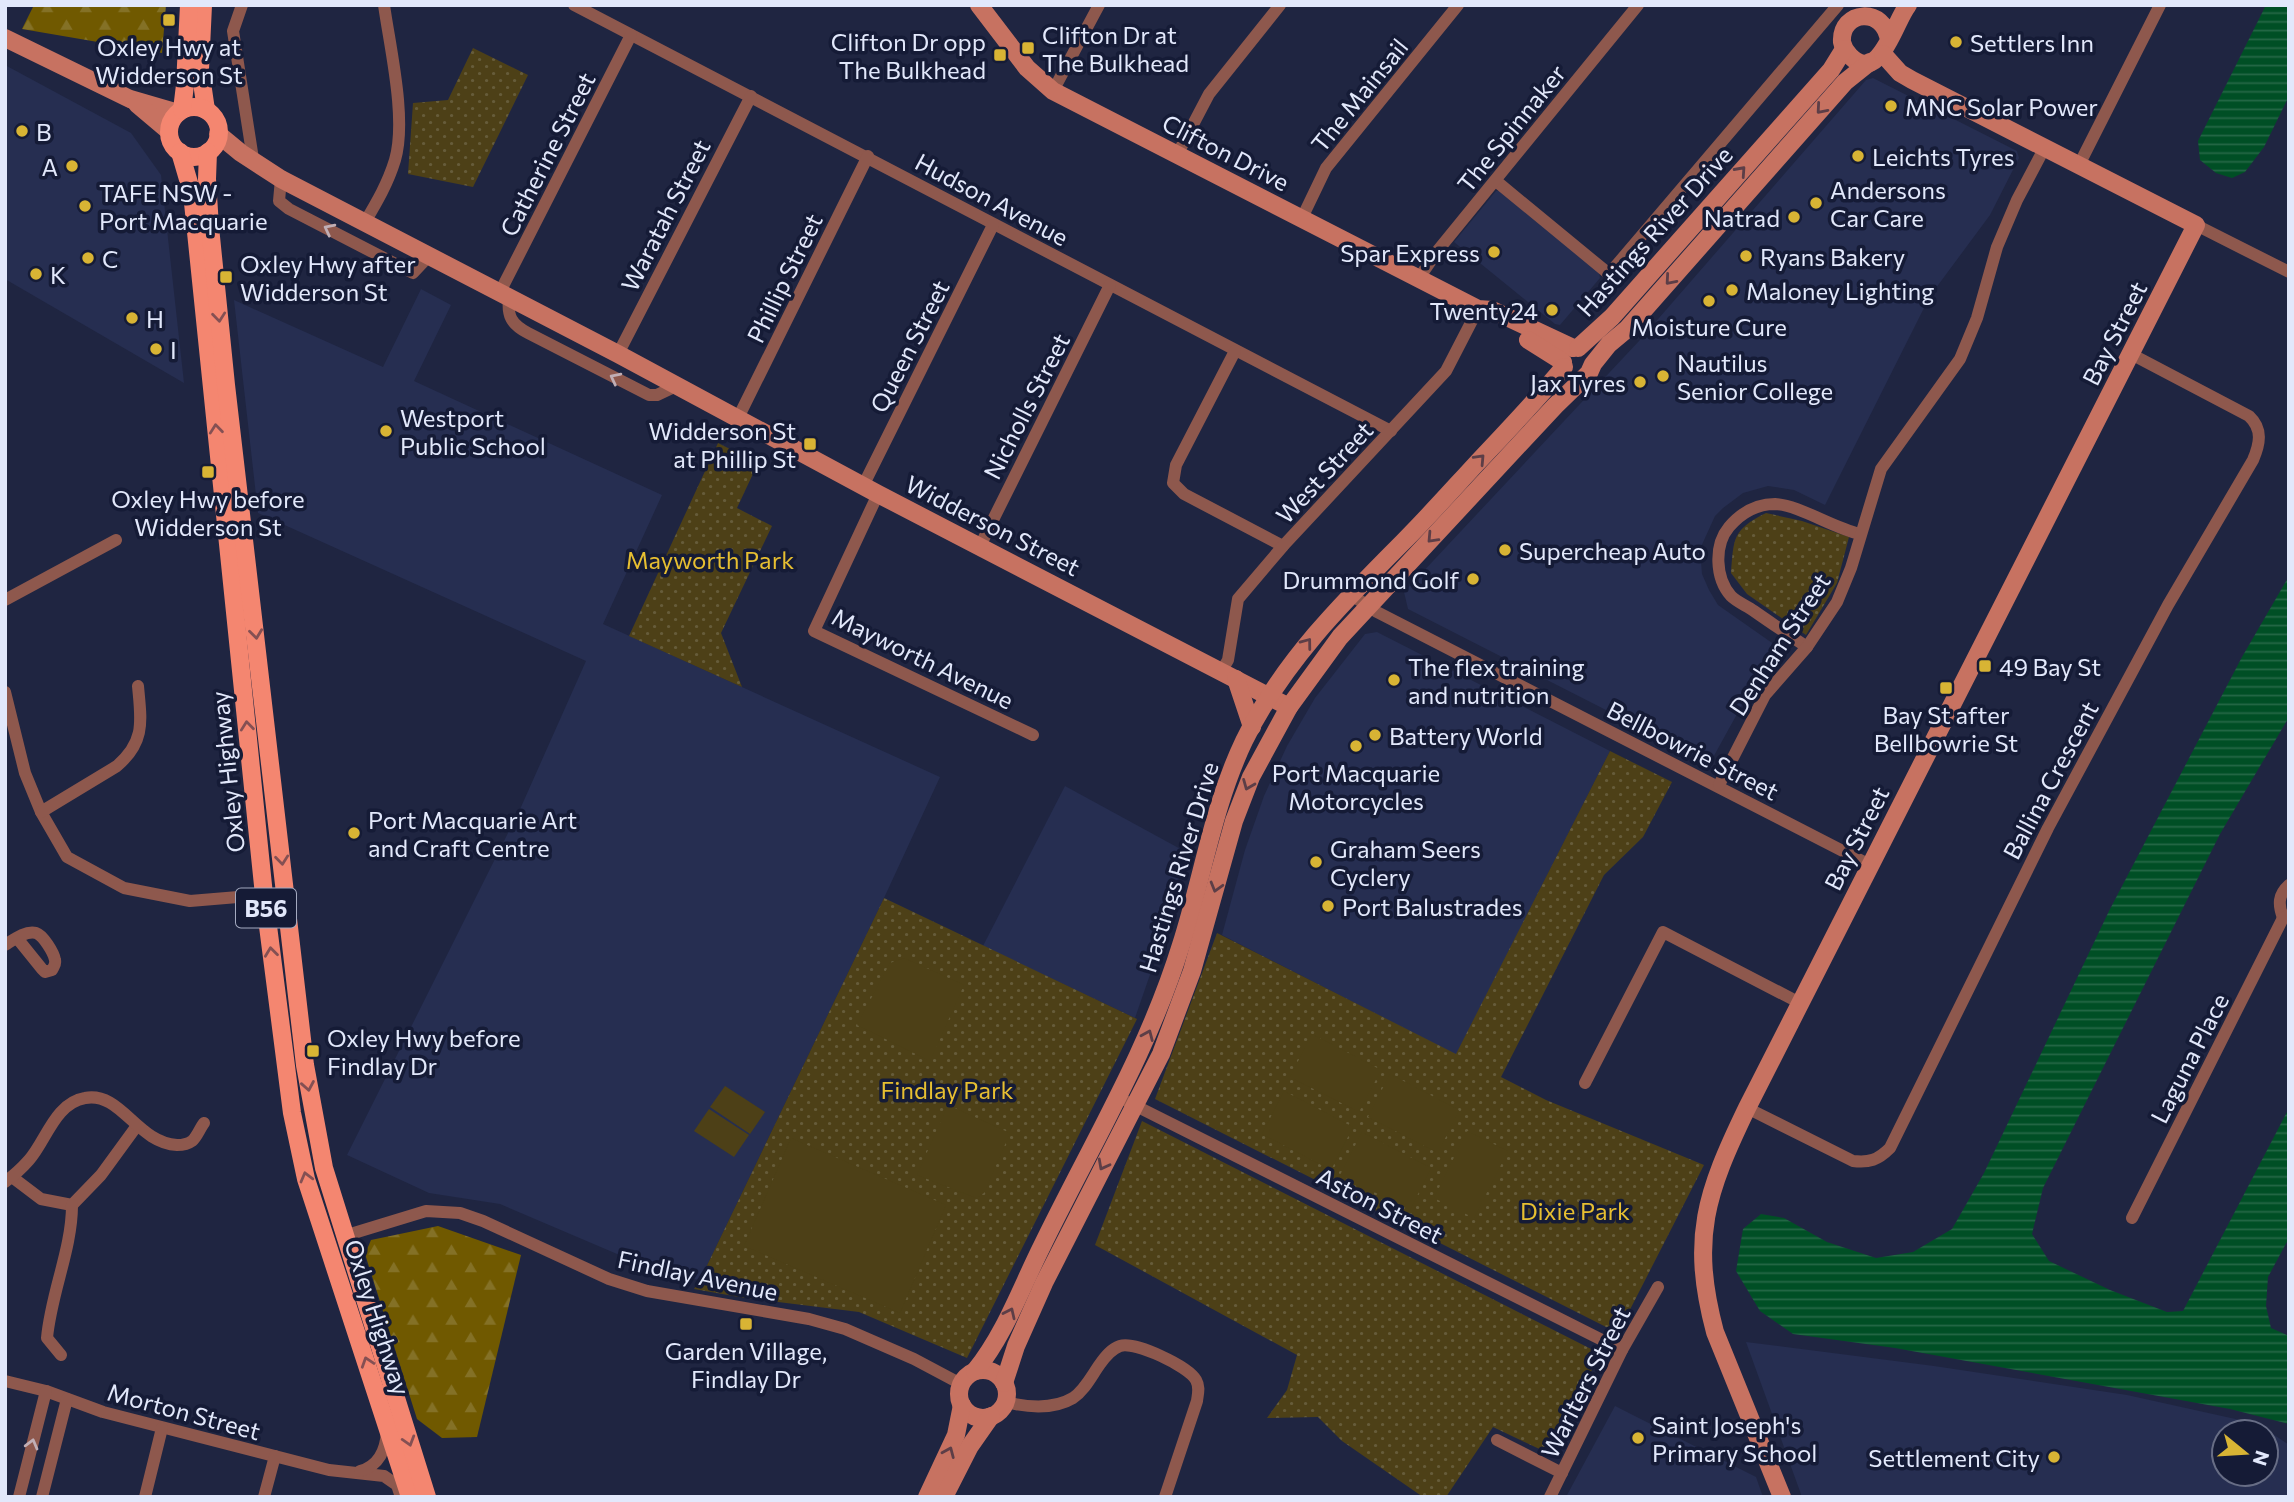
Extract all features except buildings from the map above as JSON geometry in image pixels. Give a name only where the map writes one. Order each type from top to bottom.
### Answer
[{"type":"main road","points":[[180,111],[189,5]]},
{"type":"main road","name":"B56","points":[[203,5],[200,69],[206,110],[216,120],[213,145]]},
{"type":"main road","points":[[169,131],[173,118],[180,111],[190,107],[206,110]]},
{"type":"main road","name":"B56","points":[[169,131],[174,146],[180,152]]},
{"type":"main road","points":[[180,152],[194,156],[213,145]]},
{"type":"main road","name":"Oxley Highway","points":[[213,145],[207,178],[210,227],[304,1065],[324,1168],[427,1497]]},
{"type":"main road","name":"Oxley Highway","points":[[180,152],[192,192],[264,895],[292,1112],[306,1179],[410,1497]]},
{"type":"main road","points":[[327,1242],[344,1236]]},
{"type":"street","points":[[242,5],[233,31],[247,156]]},
{"type":"street","points":[[365,222],[385,189],[396,157],[399,118],[384,5]]},
{"type":"street","name":"Hudson Avenue","points":[[574,5],[1391,431]]},
{"type":"street","name":"Clifton Drive","points":[[979,5],[1027,68],[1053,91],[1419,278],[1478,309],[1487,319],[1569,356]]},
{"type":"street","points":[[1053,91],[1099,5]]},
{"type":"street","points":[[1177,155],[1209,94],[1280,5]]},
{"type":"street","name":"The Mainsail","points":[[1302,218],[1326,169],[1458,5]]},
{"type":"street","name":"The Spinnaker","points":[[1419,278],[1439,249],[1638,5]]},
{"type":"street","name":"Hastings River Drive","points":[[1496,181],[1609,274],[1838,5]]},
{"type":"street","name":"Hastings River Drive","points":[[1004,1383],[1016,1346],[1044,1283],[1161,1055],[1192,971],[1234,821],[1251,777],[1289,706],[1318,665],[1368,607],[1589,370],[1609,344],[1636,319],[1844,82],[1880,52],[1908,5]]},
{"type":"street","points":[[2079,165],[2160,5]]},
{"type":"street","points":[[1872,11],[1873,17],[1885,26],[1880,52],[1854,60],[1844,48],[1843,33],[1846,26],[1852,20],[1872,11]]},
{"type":"street","name":"Catherine Street","points":[[505,295],[631,35]]},
{"type":"street","points":[[5,38],[130,99],[180,111]]},
{"type":"street","name":"Hastings River Drive","points":[[975,1371],[999,1338],[1087,1155],[1120,1097],[1150,1033],[1182,942],[1229,773],[1269,696],[1311,637],[1542,394],[1569,356],[1612,317],[1826,76],[1844,48]]},
{"type":"street","points":[[1880,52],[1900,73],[1912,80],[2289,272]]},
{"type":"street","name":"Waratah Street","points":[[618,354],[751,96]]},
{"type":"street","points":[[130,99],[169,131]]},
{"type":"street","name":"Widderson Street","points":[[213,145],[247,156],[281,179],[618,354],[871,490],[1289,706]]},
{"type":"street","name":"Denham Street","points":[[1719,785],[1765,695],[1807,647],[1837,602],[1851,568],[1881,469],[1960,359],[1977,318],[1997,247],[2045,147]]},
{"type":"street","name":"Phillip Street","points":[[737,418],[868,156]]},
{"type":"street","points":[[281,179],[279,201],[289,209],[413,273],[429,256]]},
{"type":"street","name":"Queen Street","points":[[871,490],[993,225]]},
{"type":"street","name":"Bay Street","points":[[1782,1497],[1715,1332],[1708,1305],[1702,1265],[1709,1199],[1747,1108],[2196,225]]},
{"type":"street","name":"Nicholls Street","points":[[980,546],[1110,285]]},
{"type":"street","points":[[505,295],[511,321],[518,328],[649,395],[657,395],[676,386]]},
{"type":"street","name":"West Street","points":[[1229,676],[1228,660],[1238,599],[1283,546],[1446,370],[1478,309]]},
{"type":"street","points":[[1236,351],[1175,466],[1173,483],[1184,494],[1283,546]]},
{"type":"street","points":[[1590,353],[1589,370],[1571,376],[1569,356],[1590,353]]},
{"type":"street","name":"Ballina Crescent","points":[[1747,1108],[1853,1161],[1872,1161],[1890,1148],[2048,828],[2162,617],[2253,460],[2260,436],[2255,421],[2131,354]]},
{"type":"street","name":"Mayworth Avenue","points":[[871,490],[814,631],[1033,734]]},
{"type":"street","points":[[1807,647],[1731,596],[1719,573],[1722,535],[1737,518],[1754,506],[1776,504],[1841,530],[1860,534]]},
{"type":"street","points":[[5,600],[116,540]]},
{"type":"street","name":"Bellbowrie Street","points":[[1350,594],[1368,607],[1870,864]]},
{"type":"street","points":[[1229,676],[1252,727]]},
{"type":"street","points":[[41,812],[117,766],[127,757],[138,740],[142,725],[138,686]]},
{"type":"street","points":[[5,692],[24,774],[41,812],[67,857],[124,888],[190,901],[285,893]]},
{"type":"street","name":"Laguna Place","points":[[2132,1218],[2286,916],[2279,902],[2281,892],[2289,885]]},
{"type":"street","points":[[1585,1083],[1663,932],[1800,1003]]},
{"type":"street","points":[[5,946],[17,938]]},
{"type":"street","name":"Aston Street","points":[[1120,1097],[1622,1350]]},
{"type":"street","points":[[72,1205],[41,1199],[8,1180],[29,1160],[59,1115],[77,1100],[102,1099],[120,1109],[136,1126],[165,1143],[184,1145],[193,1140],[204,1123]]},
{"type":"street","points":[[61,1355],[47,1338],[49,1312],[72,1226],[72,1205],[101,1175],[136,1126]]},
{"type":"street","name":"Findlay Avenue","points":[[344,1236],[426,1211],[460,1213],[609,1279],[647,1291],[810,1319],[845,1329],[914,1359],[961,1384]]},
{"type":"street","name":"Warlters Street","points":[[1550,1497],[1622,1350],[1658,1287]]},
{"type":"street","points":[[1005,1402],[1034,1408],[1072,1399],[1106,1356],[1121,1346],[1139,1346],[1187,1371],[1195,1378],[1199,1389],[1197,1401],[1165,1497]]},
{"type":"street","points":[[927,1497],[956,1435],[962,1405],[959,1394],[961,1384],[975,1371],[994,1372],[1004,1383],[1007,1392],[1005,1402],[999,1411],[991,1416],[970,1446],[950,1495]]},
{"type":"street","name":"Morton Street","points":[[5,1381],[46,1391],[103,1412],[162,1428],[330,1470],[372,1473],[387,1477],[397,1485],[401,1497]]},
{"type":"street","points":[[19,1497],[46,1391]]},
{"type":"street","points":[[42,1497],[67,1399]]},
{"type":"street","points":[[962,1405],[974,1416],[991,1416]]},
{"type":"street","points":[[353,1472],[368,1469],[377,1461],[384,1450],[387,1427]]},
{"type":"street","points":[[145,1497],[162,1428]]},
{"type":"street","points":[[1497,1440],[1562,1473]]},
{"type":"street","points":[[264,1497],[275,1456]]},
{"type":"shaded area","points":[[2266,5],[2289,5],[2289,96],[2264,147],[2245,172],[2232,178],[2216,173],[2200,160],[2198,141]]},
{"type":"shaded area","name":"TAFE NSW - Port Macquarie","points":[[5,65],[131,133],[161,175],[184,383],[5,279]]},
{"type":"shaded area","points":[[1873,78],[2017,151],[2019,158],[1990,215],[1930,296],[1825,505],[1794,490],[1768,486],[1743,493],[1715,516],[1700,549],[1702,574],[1709,590],[1718,605],[1775,645],[1776,655],[1753,685],[1710,763],[1408,609],[1404,592],[1639,341],[1866,80]]},
{"type":"shaded area","points":[[1496,191],[1500,191],[1599,272],[1600,278],[1560,325],[1555,324],[1454,242]]},
{"type":"shaded area","points":[[421,289],[451,305],[414,381],[662,495],[603,624],[940,777],[700,1280],[664,1274],[500,1204],[429,1193],[347,1155],[521,807],[586,661],[258,513],[234,300],[383,367]]},
{"type":"shaded area","points":[[2289,576],[2289,717],[2220,834],[2043,1188],[2032,1234],[2049,1261],[2110,1290],[2167,1312],[2183,1311],[2289,1108],[2289,1238],[2268,1277],[2266,1306],[2271,1328],[2289,1336],[2289,1424],[2280,1422],[2280,1418],[2265,1418],[2230,1409],[1895,1348],[1793,1334],[1760,1311],[1736,1271],[1743,1229],[1761,1214],[1784,1218],[1827,1242],[1876,1258],[1913,1252],[1952,1229],[1984,1173],[2109,911],[2242,657]]},
{"type":"shaded area","points":[[1377,632],[1610,751],[1456,1055],[1222,935],[1245,850],[1264,796],[1287,746],[1315,698],[1365,634]]},
{"type":"shaded area","points":[[1065,786],[1186,852],[1163,937],[1135,1018],[983,946]]},
{"type":"shaded area","points":[[1746,1342],[1934,1366],[2127,1395],[2231,1418],[2210,1418],[2210,1488],[2280,1488],[2280,1439],[2289,1445],[2289,1497],[1802,1497]]},
{"type":"shaded area","name":"Saint Joseph's Primary School","points":[[1615,1406],[1756,1477],[1763,1497],[1566,1497]]},
{"type":"green space","points":[[34,5],[166,5],[162,53],[22,29]]},
{"type":"green space","points":[[473,48],[528,75],[473,187],[408,174],[413,103],[448,100]]},
{"type":"green space","name":"Mayworth Park","points":[[718,443],[758,463],[737,508],[772,526],[721,633],[742,687],[629,636]]},
{"type":"green space","points":[[1766,513],[1802,521],[1849,537],[1837,583],[1806,635],[1747,594],[1731,573],[1737,536],[1747,525]]},
{"type":"green space","name":"Dixie Park","points":[[1610,751],[1672,782],[1643,837],[1604,875],[1501,1077],[1546,1100],[1704,1165],[1618,1333],[1155,1099],[1217,933],[1456,1054]]},
{"type":"green space","name":"Findlay Park","points":[[884,898],[1137,1019],[967,1358],[859,1312],[694,1289]]},
{"type":"green space","points":[[904,958],[964,985],[930,1061],[857,1025],[890,963]]},
{"type":"green space","points":[[1312,1034],[1381,1070],[1359,1112],[1290,1077]]},
{"type":"green space","points":[[1390,1074],[1459,1110],[1438,1153],[1368,1117]]},
{"type":"green space","points":[[725,1086],[765,1112],[750,1134],[710,1107]]},
{"type":"green space","points":[[1284,1091],[1353,1127],[1331,1170],[1262,1134]]},
{"type":"green space","points":[[948,1105],[1010,1133],[984,1193],[976,1198],[917,1175]]},
{"type":"green space","points":[[709,1109],[749,1135],[734,1157],[694,1131]]},
{"type":"green space","points":[[1142,1121],[1599,1353],[1578,1402],[1550,1454],[1493,1427],[1446,1497],[1423,1497],[1342,1441],[1318,1417],[1267,1418],[1287,1390],[1297,1355],[1095,1245]]},
{"type":"green space","points":[[1467,1131],[1508,1151],[1474,1218],[1434,1198]]},
{"type":"green space","points":[[1362,1132],[1431,1168],[1410,1210],[1340,1175]]},
{"type":"green space","points":[[791,1138],[946,1205],[900,1313],[744,1246]]},
{"type":"green space","points":[[438,1226],[521,1255],[477,1437],[442,1438],[417,1419],[365,1254],[371,1240]]},
{"type":"place","name":"Oxley Hwy at Widderson St","points":[[169,20]]},
{"type":"place","name":"Settlers Inn","points":[[1956,42]]},
{"type":"place","name":"Clifton Dr at The Bulkhead","points":[[1028,48]]},
{"type":"place","name":"Clifton Dr opp The Bulkhead","points":[[1000,55]]},
{"type":"place","name":"MNC Solar Power","points":[[1891,106]]},
{"type":"place","name":"B","points":[[22,131]]},
{"type":"place","name":"Leichts Tyres","points":[[1858,156]]},
{"type":"place","name":"A","points":[[72,166]]},
{"type":"place","name":"Andersons Car Care","points":[[1816,203]]},
{"type":"place","name":"TAFE NSW - Port Macquarie","points":[[85,206]]},
{"type":"place","name":"Natrad","points":[[1794,217]]},
{"type":"place","name":"Spar Express","points":[[1494,252]]},
{"type":"place","name":"Ryans Bakery","points":[[1746,256]]},
{"type":"place","name":"C","points":[[88,258]]},
{"type":"place","name":"K","points":[[36,274]]},
{"type":"place","name":"Oxley Hwy after Widderson St","points":[[226,277]]},
{"type":"place","name":"Maloney Lighting","points":[[1732,290]]},
{"type":"place","name":"Moisture Cure","points":[[1709,301]]},
{"type":"place","name":"Twenty24","points":[[1552,310]]},
{"type":"place","name":"H","points":[[132,318]]},
{"type":"place","name":"I","points":[[156,349]]},
{"type":"place","name":"Nautilus Senior College","points":[[1663,376]]},
{"type":"place","name":"Jax Tyres","points":[[1640,382]]},
{"type":"place","name":"Westport Public School","points":[[386,431]]},
{"type":"place","name":"Widderson St at Phillip St","points":[[810,444]]},
{"type":"place","name":"Oxley Hwy before Widderson St","points":[[208,472]]},
{"type":"place","name":"Supercheap Auto","points":[[1505,550]]},
{"type":"place","name":"Drummond Golf","points":[[1473,579]]},
{"type":"place","name":"49 Bay St","points":[[1985,666]]},
{"type":"place","name":"The flex training and nutrition","points":[[1394,680]]},
{"type":"place","name":"Bay St after Bellbowrie St","points":[[1946,688]]},
{"type":"place","name":"Battery World","points":[[1375,735]]},
{"type":"place","name":"Port Macquarie Motorcycles","points":[[1356,746]]},
{"type":"place","name":"Port Macquarie Art and Craft Centre","points":[[354,833]]},
{"type":"place","name":"Graham Seers Cyclery","points":[[1316,862]]},
{"type":"place","name":"Port Balustrades","points":[[1328,906]]},
{"type":"place","name":"Oxley Hwy before Findlay Dr","points":[[313,1051]]},
{"type":"place","name":"Garden Village, Findlay Dr","points":[[746,1324]]},
{"type":"place","name":"Saint Joseph's Primary School","points":[[1638,1438]]},
{"type":"place","name":"Settlement City","points":[[2054,1457]]}]
